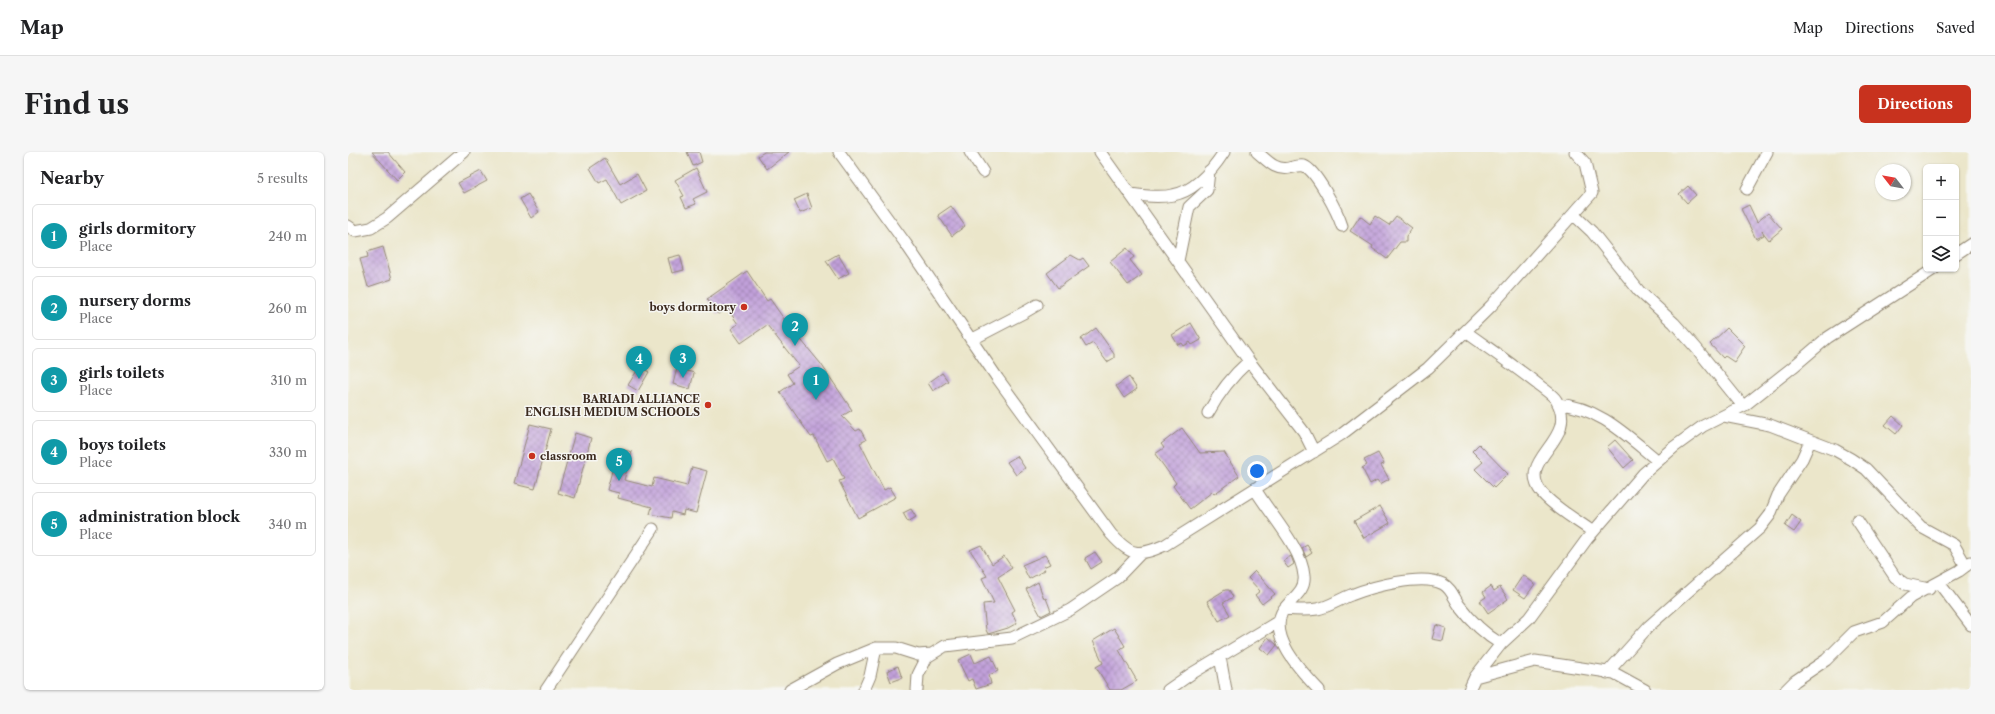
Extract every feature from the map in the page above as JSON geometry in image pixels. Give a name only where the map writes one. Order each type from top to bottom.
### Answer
[{"type":"street","points":[[348,226],[355,230],[372,228],[388,218],[464,152]]},
{"type":"street","points":[[839,152],[906,244],[971,340],[1111,534],[1124,549],[1140,554]]},
{"type":"street","points":[[970,152],[983,172]]},
{"type":"street","points":[[1100,152],[1249,360],[1304,432],[1314,452]]},
{"type":"street","points":[[1130,194],[1155,197],[1175,195],[1195,184],[1209,172],[1224,152]]},
{"type":"street","points":[[1257,152],[1278,168],[1283,170],[1305,166],[1313,171],[1338,212],[1342,226]]},
{"type":"street","points":[[917,690],[918,675],[927,657],[945,646],[1012,638],[1070,610],[1117,578],[1140,554],[1165,545],[1342,434],[1428,368],[1466,332],[1574,215],[1592,193],[1585,163],[1575,152]]},
{"type":"street","points":[[1747,189],[1768,152]]},
{"type":"street","points":[[1178,261],[1190,207],[1207,190],[1209,172]]},
{"type":"street","points":[[1574,215],[1592,232],[1639,291],[1657,306],[1688,339],[1743,406]]},
{"type":"street","points":[[1959,252],[1971,244]]},
{"type":"street","points":[[1469,690],[1475,677],[1501,644],[1529,618],[1593,532],[1643,474],[1674,447],[1704,426],[1743,406],[1827,338],[1929,272]]},
{"type":"street","points":[[971,340],[1037,305]]},
{"type":"street","points":[[1466,332],[1524,373],[1555,399],[1562,415],[1561,428],[1538,462],[1534,472],[1536,483],[1542,493],[1557,507],[1593,532]]},
{"type":"street","points":[[1208,413],[1220,392],[1249,360]]},
{"type":"street","points":[[1558,404],[1573,405],[1588,410],[1607,420],[1658,461]]},
{"type":"street","points":[[1724,416],[1770,425],[1836,450],[1866,469],[1921,527],[1954,545],[1969,564],[1934,586],[1911,597],[1883,622],[1854,632],[1826,660],[1790,689]]},
{"type":"street","points":[[1607,673],[1648,626],[1760,528],[1770,515],[1778,495],[1802,459],[1810,441]]},
{"type":"street","points":[[1255,489],[1291,543],[1301,564],[1305,577],[1300,593],[1284,609],[1278,628],[1292,659],[1319,690]]},
{"type":"street","points":[[1857,520],[1896,577],[1905,584],[1934,586],[1971,625]]},
{"type":"street","points":[[546,690],[653,530]]},
{"type":"street","points":[[1284,609],[1318,609],[1352,594],[1403,581],[1434,582],[1448,588],[1458,604],[1475,624],[1486,635],[1501,644]]},
{"type":"street","points":[[1168,690],[1279,621]]},
{"type":"street","points":[[790,690],[837,664],[876,648],[896,648],[918,655],[932,654]]},
{"type":"street","points":[[864,690],[870,676],[876,648]]},
{"type":"street","points":[[1220,657],[1226,690]]},
{"type":"street","points":[[1475,677],[1535,661],[1614,673],[1645,690]]},
{"type":"building","points":[[372,152],[388,152],[405,172],[397,180]]},
{"type":"building","points":[[687,152],[699,152],[702,162],[693,166]]},
{"type":"building","points":[[764,152],[789,152],[767,169],[758,156]]},
{"type":"building","points":[[605,158],[620,184],[637,174],[646,191],[621,205],[607,179],[599,183],[590,168]]},
{"type":"building","points":[[696,168],[707,192],[693,199],[696,204],[686,208],[681,197],[684,196],[675,180]]},
{"type":"building","points":[[481,171],[487,181],[464,193],[458,183]]},
{"type":"building","points":[[1688,186],[1696,195],[1687,203],[1679,194]]},
{"type":"building","points":[[528,194],[539,212],[531,218],[520,199]]},
{"type":"building","points":[[807,194],[812,208],[800,213],[794,200]]},
{"type":"building","points":[[1749,205],[1757,222],[1768,213],[1782,229],[1769,240],[1762,231],[1764,235],[1756,239],[1741,209]]},
{"type":"building","points":[[951,206],[965,226],[952,236],[938,215]]},
{"type":"building","points":[[1360,216],[1370,224],[1375,216],[1389,225],[1396,216],[1412,228],[1406,236],[1406,242],[1400,242],[1387,259],[1372,248],[1373,246],[1350,231]]},
{"type":"building","points":[[383,247],[392,279],[368,287],[360,259],[368,257],[367,252]]},
{"type":"building","points":[[1127,248],[1134,257],[1130,260],[1142,275],[1128,285],[1110,262]]},
{"type":"building","points":[[838,254],[849,273],[838,279],[826,261]]},
{"type":"building","points":[[680,255],[684,270],[672,273],[668,258]]},
{"type":"building","points":[[1071,255],[1080,260],[1083,258],[1089,266],[1058,288],[1047,273]]},
{"type":"building","points":[[747,271],[767,301],[770,299],[791,329],[821,364],[852,410],[842,416],[856,431],[860,429],[866,440],[860,443],[884,490],[890,487],[896,497],[858,518],[839,481],[844,479],[833,458],[827,461],[814,436],[811,437],[780,392],[793,383],[787,374],[799,366],[767,325],[741,343],[731,329],[738,324],[727,308],[718,314],[707,299]]},
{"type":"building","points":[[1191,323],[1201,340],[1192,345],[1190,342],[1184,346],[1182,343],[1178,345],[1172,335]]},
{"type":"building","points":[[1096,328],[1114,354],[1114,358],[1107,362],[1093,343],[1086,347],[1081,339]]},
{"type":"building","points":[[1727,328],[1745,346],[1734,362],[1725,356],[1723,358],[1710,344]]},
{"type":"building","points":[[640,366],[649,372],[638,391],[628,385]]},
{"type":"building","points":[[677,368],[694,373],[690,389],[673,384]]},
{"type":"building","points":[[942,373],[948,381],[933,391],[928,383]]},
{"type":"building","points":[[1129,377],[1137,389],[1124,398],[1116,386]]},
{"type":"building","points":[[1893,416],[1903,425],[1896,434],[1885,425]]},
{"type":"building","name":"classroom","points":[[530,424],[551,429],[535,489],[514,484]]},
{"type":"building","points":[[1182,428],[1200,453],[1224,452],[1239,476],[1214,494],[1212,492],[1190,509],[1173,486],[1176,483],[1155,454],[1164,448],[1161,444]]},
{"type":"building","name":"classroom","points":[[575,433],[591,438],[575,498],[558,493]]},
{"type":"building","points":[[1615,440],[1633,460],[1624,468],[1607,447]]},
{"type":"building","points":[[1479,444],[1508,474],[1494,488],[1475,469],[1483,462],[1472,451]]},
{"type":"building","points":[[618,448],[632,452],[624,480],[652,487],[654,478],[687,486],[692,467],[707,471],[696,513],[684,510],[683,515],[672,512],[671,518],[650,514],[652,507],[618,498],[619,493],[607,490]]},
{"type":"building","points":[[1378,453],[1384,464],[1381,465],[1389,479],[1380,484],[1377,480],[1370,484],[1362,468],[1367,465],[1364,460]]},
{"type":"building","points":[[1017,456],[1025,468],[1016,475],[1007,462]]},
{"type":"building","points":[[1380,506],[1390,523],[1364,538],[1354,521]]},
{"type":"building","points":[[911,509],[916,517],[908,522],[903,513]]},
{"type":"building","points":[[1792,515],[1801,522],[1794,532],[1785,526]]},
{"type":"building","points":[[981,545],[992,564],[1004,556],[1012,568],[998,577],[1015,610],[1012,612],[1017,623],[1008,628],[988,634],[986,630],[983,604],[994,603],[982,578],[987,576],[970,550]]},
{"type":"building","points":[[1307,545],[1312,553],[1306,557],[1302,548]]},
{"type":"building","points":[[1095,552],[1102,562],[1091,569],[1085,558]]},
{"type":"building","points":[[1045,555],[1050,564],[1043,567],[1045,570],[1029,579],[1022,565]]},
{"type":"building","points":[[1291,556],[1294,564],[1288,568],[1283,561]]},
{"type":"building","points":[[1255,571],[1275,594],[1262,604],[1255,595],[1260,591],[1248,578]]},
{"type":"building","points":[[1523,575],[1535,584],[1525,598],[1513,590]]},
{"type":"building","points":[[1038,582],[1044,599],[1046,598],[1051,611],[1041,616],[1026,589]]},
{"type":"building","points":[[1491,586],[1494,591],[1500,587],[1508,599],[1488,613],[1480,601],[1486,597],[1483,592]]},
{"type":"building","points":[[1225,590],[1229,590],[1233,597],[1223,603],[1230,615],[1219,621],[1207,601]]},
{"type":"building","points":[[1436,625],[1446,628],[1443,641],[1432,639]]},
{"type":"building","points":[[1114,628],[1125,646],[1119,650],[1137,681],[1121,690],[1110,690],[1096,667],[1103,663],[1093,641]]},
{"type":"building","points":[[1268,637],[1277,645],[1269,655],[1260,648]]},
{"type":"building","points":[[971,654],[975,663],[991,656],[998,671],[989,675],[991,684],[976,689],[972,679],[968,681],[958,660]]},
{"type":"building","points":[[898,666],[902,678],[891,682],[887,671]]},
{"type":"place","name":"boys dormitory","points":[[744,307]]},
{"type":"place","name":"nursery dorms","points":[[795,346]]},
{"type":"place","name":"girls toilets","points":[[683,378]]},
{"type":"place","name":"boys toilets","points":[[639,379]]},
{"type":"place","name":"girls dormitory","points":[[816,400]]},
{"type":"place","name":"BARIADI ALLIANCE ENGLISH MEDIUM SCHOOLS","points":[[708,405]]},
{"type":"place","name":"classroom","points":[[532,456]]},
{"type":"place","name":"administration block","points":[[619,481]]}]
